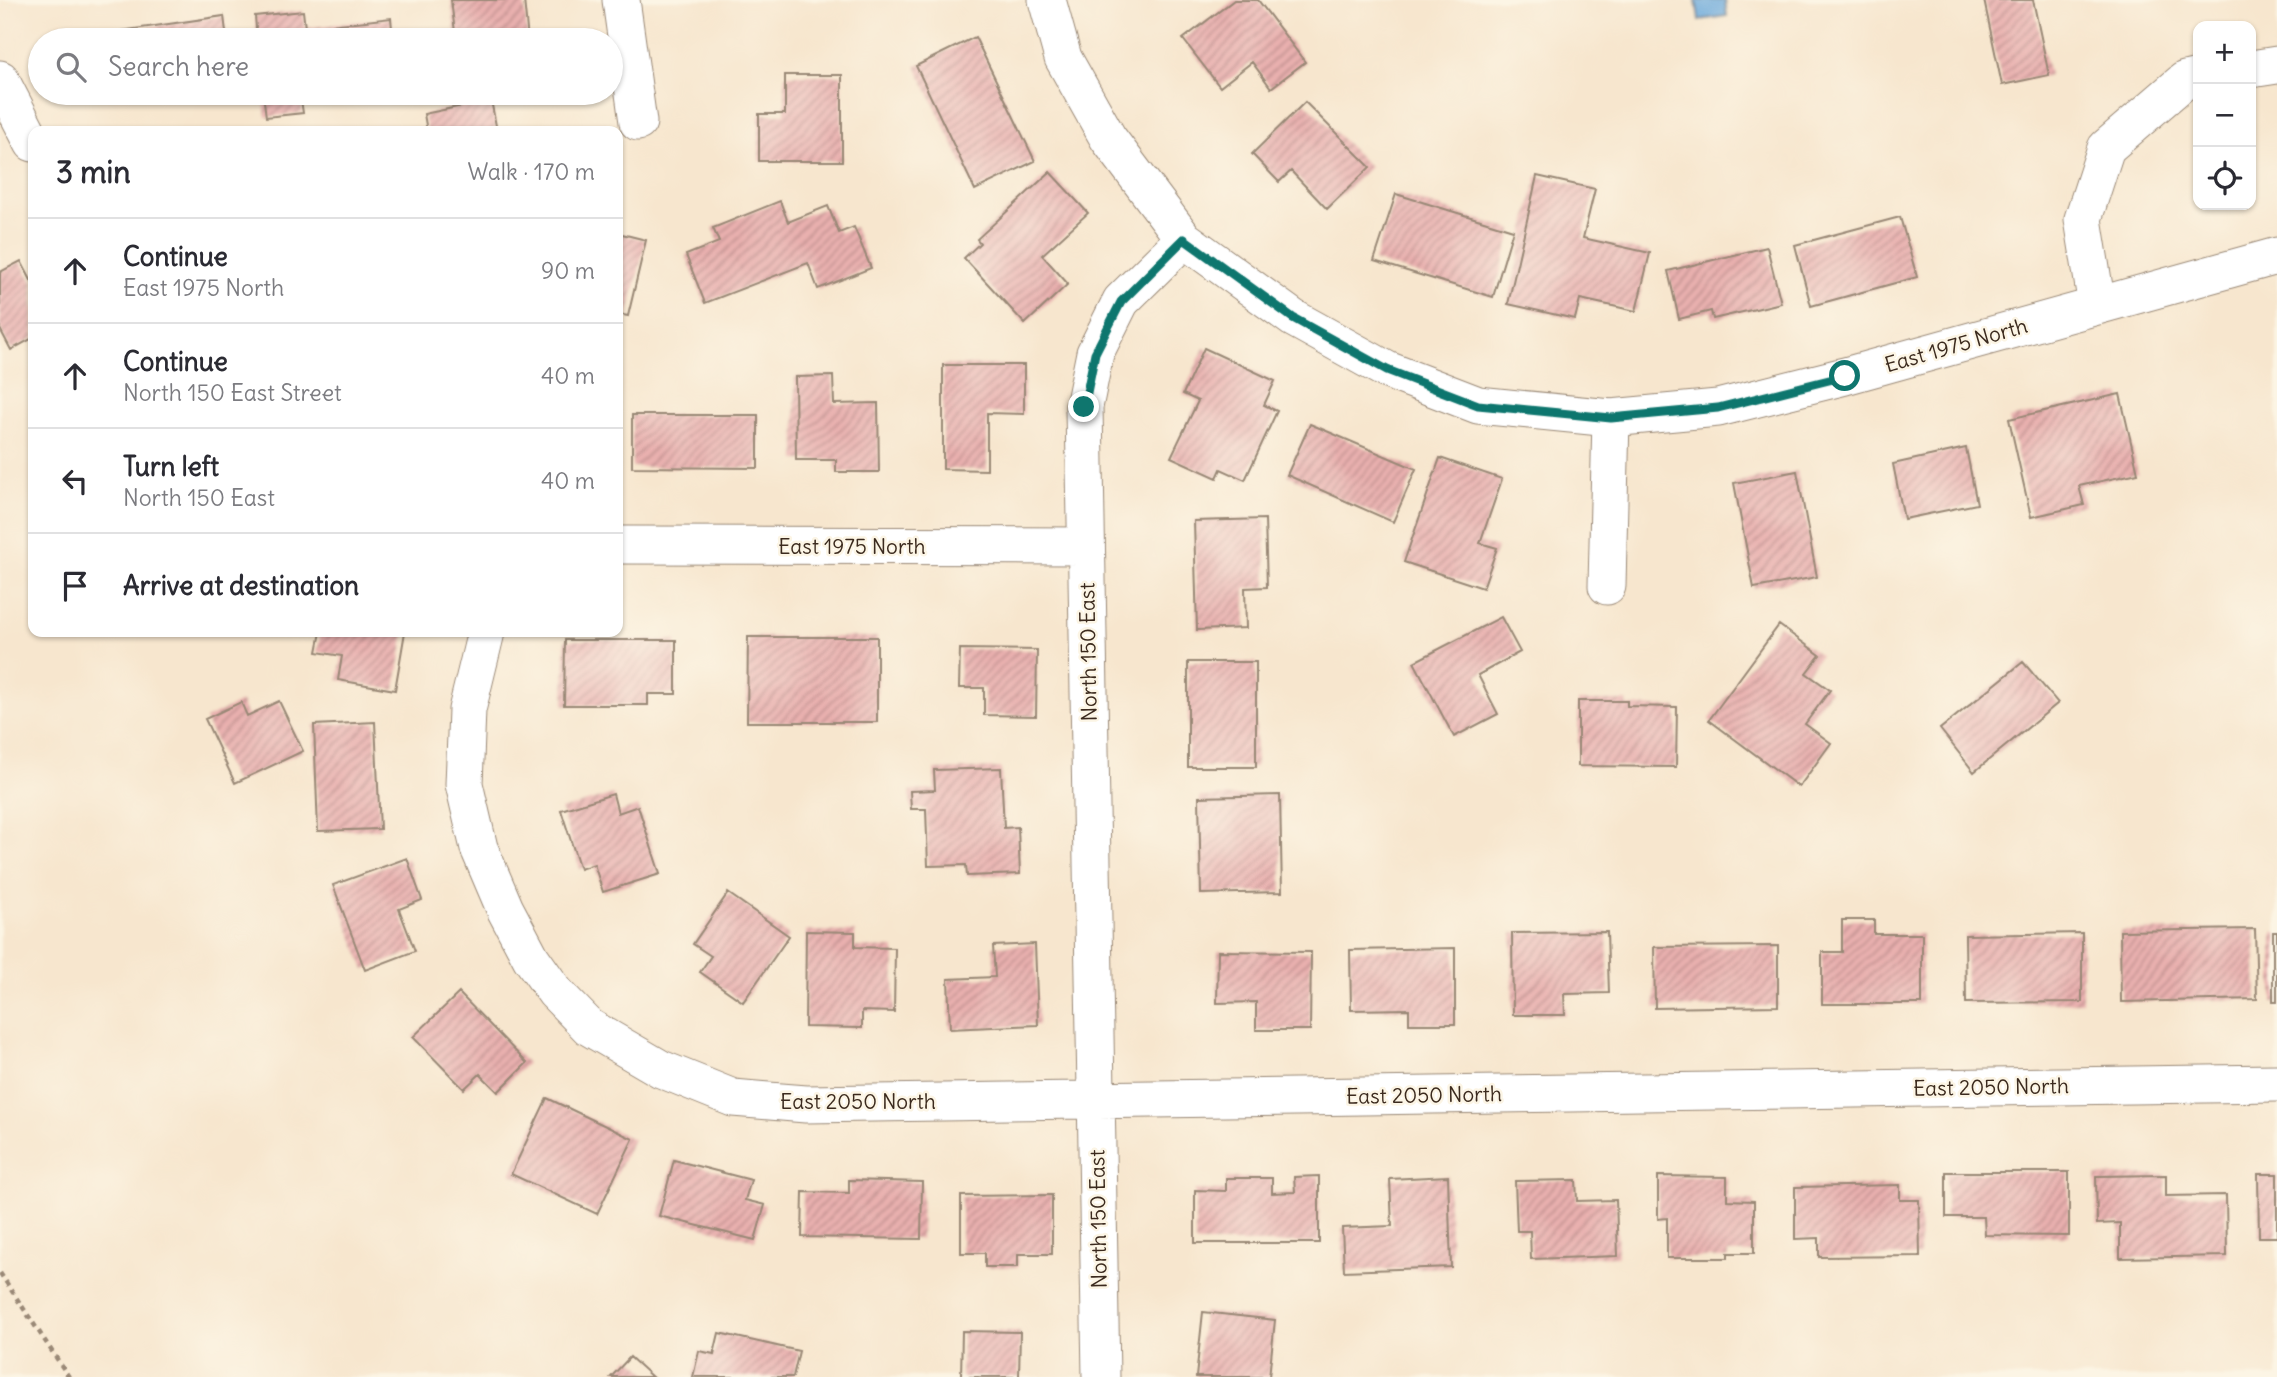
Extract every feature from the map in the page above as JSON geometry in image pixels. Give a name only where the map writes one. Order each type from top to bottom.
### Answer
[{"type":"street","points":[[621,0],[638,122]]},
{"type":"street","points":[[1047,0],[1063,58],[1069,70],[1108,138],[1184,239]]},
{"type":"street","points":[[2256,68],[2277,65]]},
{"type":"street","points":[[0,79],[28,133]]},
{"type":"street","points":[[2097,306],[2083,219],[2106,148],[2185,80],[2193,79]]},
{"type":"street","name":"East 1975 North","points":[[1184,239],[1293,318],[1387,370],[1478,405],[1611,418],[1718,408],[1845,376],[2277,256]]},
{"type":"street","name":"North 150 East","points":[[1101,1377],[1084,407],[1095,353],[1121,302],[1184,239]]},
{"type":"street","points":[[1607,586],[1611,418]]},
{"type":"street","name":"East 1975 North","points":[[623,545],[1086,546]]},
{"type":"street","name":"East 2050 North","points":[[485,637],[467,710],[464,784],[479,848],[505,909],[531,958],[555,992],[589,1027],[661,1069],[733,1098],[806,1104],[2277,1083]]},
{"type":"path","points":[[0,1273],[69,1377]]},
{"type":"water","points":[[1696,0],[1725,0],[1727,16],[1699,20]]},
{"type":"building","points":[[451,0],[524,0],[527,28],[454,28]]},
{"type":"building","points":[[1234,0],[1258,0],[1305,62],[1271,88],[1252,62],[1220,87],[1183,39]]},
{"type":"building","points":[[1984,0],[2033,0],[2049,75],[2002,85]]},
{"type":"building","points":[[303,11],[305,28],[256,28],[255,16]]},
{"type":"building","points":[[224,16],[226,28],[141,28]]},
{"type":"building","points":[[391,18],[392,28],[305,28]]},
{"type":"building","points":[[975,37],[1035,161],[975,190],[916,66]]},
{"type":"building","points":[[785,75],[842,75],[842,161],[759,161],[759,114],[785,114]]},
{"type":"building","points":[[1305,102],[1370,167],[1327,209],[1291,171],[1279,182],[1252,154]]},
{"type":"building","points":[[264,105],[302,105],[303,113],[266,117]]},
{"type":"building","points":[[467,105],[492,105],[496,126],[426,126],[424,114]]},
{"type":"building","points":[[1050,172],[1088,213],[1042,255],[1068,284],[1025,324],[964,258],[980,243],[977,239]]},
{"type":"building","points":[[1537,176],[1595,189],[1583,238],[1650,253],[1636,311],[1580,299],[1575,319],[1508,304]]},
{"type":"building","points":[[1396,194],[1513,230],[1493,297],[1374,261]]},
{"type":"building","points":[[780,201],[788,222],[828,206],[839,233],[854,227],[871,268],[818,289],[808,263],[705,303],[686,255],[719,242],[713,228]]},
{"type":"building","points":[[1900,217],[1917,277],[1811,306],[1795,245]]},
{"type":"building","points":[[623,234],[646,240],[628,316],[623,315]]},
{"type":"building","points":[[1767,247],[1781,303],[1713,319],[1711,311],[1679,319],[1668,271]]},
{"type":"building","points":[[21,261],[28,274],[28,341],[11,350],[0,329],[0,272]]},
{"type":"building","points":[[1204,348],[1275,381],[1264,405],[1277,411],[1245,480],[1221,469],[1217,478],[1171,457],[1198,401],[1183,394]]},
{"type":"building","points":[[943,365],[1024,365],[1024,414],[987,413],[987,470],[943,469]]},
{"type":"building","points":[[833,376],[834,404],[878,403],[879,472],[836,472],[836,460],[796,460],[795,377]]},
{"type":"building","points":[[2120,394],[2138,473],[2079,486],[2084,505],[2031,517],[2009,419]]},
{"type":"building","points":[[632,415],[758,415],[758,468],[632,467]]},
{"type":"building","points":[[1310,424],[1416,469],[1393,522],[1287,475]]},
{"type":"building","points":[[1966,448],[1977,504],[1904,519],[1893,464]]},
{"type":"building","points":[[1440,458],[1502,479],[1480,543],[1497,548],[1483,588],[1404,562]]},
{"type":"building","points":[[1797,471],[1817,577],[1754,588],[1734,483]]},
{"type":"building","points":[[1265,519],[1267,587],[1245,588],[1246,628],[1197,630],[1194,521]]},
{"type":"building","points":[[1501,617],[1520,652],[1478,675],[1498,714],[1454,737],[1414,662]]},
{"type":"building","points":[[1779,625],[1820,655],[1806,673],[1830,690],[1805,724],[1831,743],[1799,787],[1709,720]]},
{"type":"building","points":[[320,637],[404,637],[395,690],[338,680],[342,656],[317,652]]},
{"type":"building","points":[[748,637],[877,637],[877,722],[747,722]]},
{"type":"building","points":[[565,640],[676,640],[676,694],[648,694],[648,705],[564,705]]},
{"type":"building","points":[[960,649],[1037,650],[1036,716],[984,715],[984,688],[959,688]]},
{"type":"building","points":[[1188,662],[1256,662],[1256,767],[1188,767]]},
{"type":"building","points":[[2023,662],[2058,703],[1974,772],[1940,729]]},
{"type":"building","points":[[279,701],[303,751],[235,783],[205,719],[241,702],[247,716]]},
{"type":"building","points":[[1578,701],[1627,701],[1627,706],[1677,707],[1676,767],[1578,766]]},
{"type":"building","points":[[375,722],[380,829],[318,831],[314,725]]},
{"type":"building","points":[[1001,768],[1004,828],[1018,827],[1020,874],[967,876],[966,865],[928,866],[926,809],[911,809],[910,791],[935,790],[934,770]]},
{"type":"building","points":[[613,794],[618,813],[638,806],[660,874],[603,892],[594,864],[580,869],[561,810]]},
{"type":"building","points":[[1280,795],[1282,892],[1201,894],[1199,797]]},
{"type":"building","points":[[407,858],[422,900],[399,909],[415,951],[365,970],[333,885]]},
{"type":"building","points":[[728,893],[789,936],[743,1002],[700,972],[711,956],[693,944]]},
{"type":"building","points":[[1842,920],[1874,920],[1874,934],[1922,934],[1922,1004],[1822,1004],[1822,952],[1842,952]]},
{"type":"building","points":[[2255,929],[2257,999],[2121,1002],[2120,931]]},
{"type":"building","points":[[806,931],[855,932],[855,947],[895,948],[894,1012],[862,1011],[862,1028],[805,1027]]},
{"type":"building","points":[[1607,932],[1609,993],[1564,994],[1565,1015],[1513,1015],[1512,933]]},
{"type":"building","points":[[2273,932],[2277,932],[2277,1002],[2273,1002]]},
{"type":"building","points":[[2082,933],[2082,1002],[1966,1003],[1965,935]]},
{"type":"building","points":[[1035,944],[1038,1025],[950,1029],[948,979],[995,977],[993,946]]},
{"type":"building","points":[[1778,946],[1778,1006],[1655,1008],[1654,947]]},
{"type":"building","points":[[1455,948],[1455,1024],[1409,1024],[1409,1009],[1351,1010],[1350,950]]},
{"type":"building","points":[[1218,951],[1311,952],[1310,1030],[1256,1030],[1256,1002],[1217,1003]]},
{"type":"building","points":[[459,993],[527,1063],[498,1092],[480,1074],[464,1089],[413,1037]]},
{"type":"building","points":[[547,1098],[633,1139],[597,1214],[511,1174]]},
{"type":"building","points":[[674,1160],[751,1180],[745,1200],[765,1205],[755,1240],[659,1216]]},
{"type":"building","points":[[1946,1172],[2069,1172],[2069,1236],[1985,1235],[1984,1217],[1946,1217]]},
{"type":"building","points":[[2258,1174],[2277,1174],[2277,1237],[2259,1237]]},
{"type":"building","points":[[2166,1175],[2166,1196],[2226,1195],[2227,1256],[2120,1258],[2120,1223],[2097,1224],[2096,1176]]},
{"type":"building","points":[[1319,1176],[1319,1243],[1195,1243],[1195,1190],[1226,1191],[1226,1178],[1272,1178],[1272,1193],[1295,1192],[1294,1177]]},
{"type":"building","points":[[1448,1176],[1451,1267],[1344,1271],[1342,1228],[1392,1226],[1390,1179]]},
{"type":"building","points":[[1658,1176],[1727,1177],[1727,1200],[1754,1201],[1754,1253],[1728,1253],[1728,1258],[1667,1258],[1667,1218],[1658,1219]]},
{"type":"building","points":[[849,1180],[922,1182],[921,1239],[802,1237],[803,1192],[849,1193]]},
{"type":"building","points":[[1576,1180],[1577,1201],[1616,1200],[1618,1256],[1531,1259],[1530,1231],[1517,1231],[1515,1181]]},
{"type":"building","points":[[1900,1185],[1900,1200],[1919,1200],[1920,1256],[1819,1257],[1819,1238],[1795,1239],[1795,1187]]},
{"type":"building","points":[[1052,1195],[1052,1254],[1018,1254],[1018,1267],[985,1267],[985,1253],[961,1253],[961,1196]]},
{"type":"building","points":[[1203,1312],[1275,1320],[1269,1377],[1196,1377]]},
{"type":"building","points":[[962,1331],[1020,1332],[1019,1377],[961,1377]]},
{"type":"building","points":[[719,1333],[799,1351],[793,1377],[693,1377],[699,1351],[714,1354]]},
{"type":"building","points":[[630,1357],[652,1377],[611,1377]]},
{"type":"route","points":[[1084,407],[1095,353],[1121,302],[1184,239],[1293,318],[1387,370],[1478,405],[1611,418],[1718,408],[1845,376]]}]
